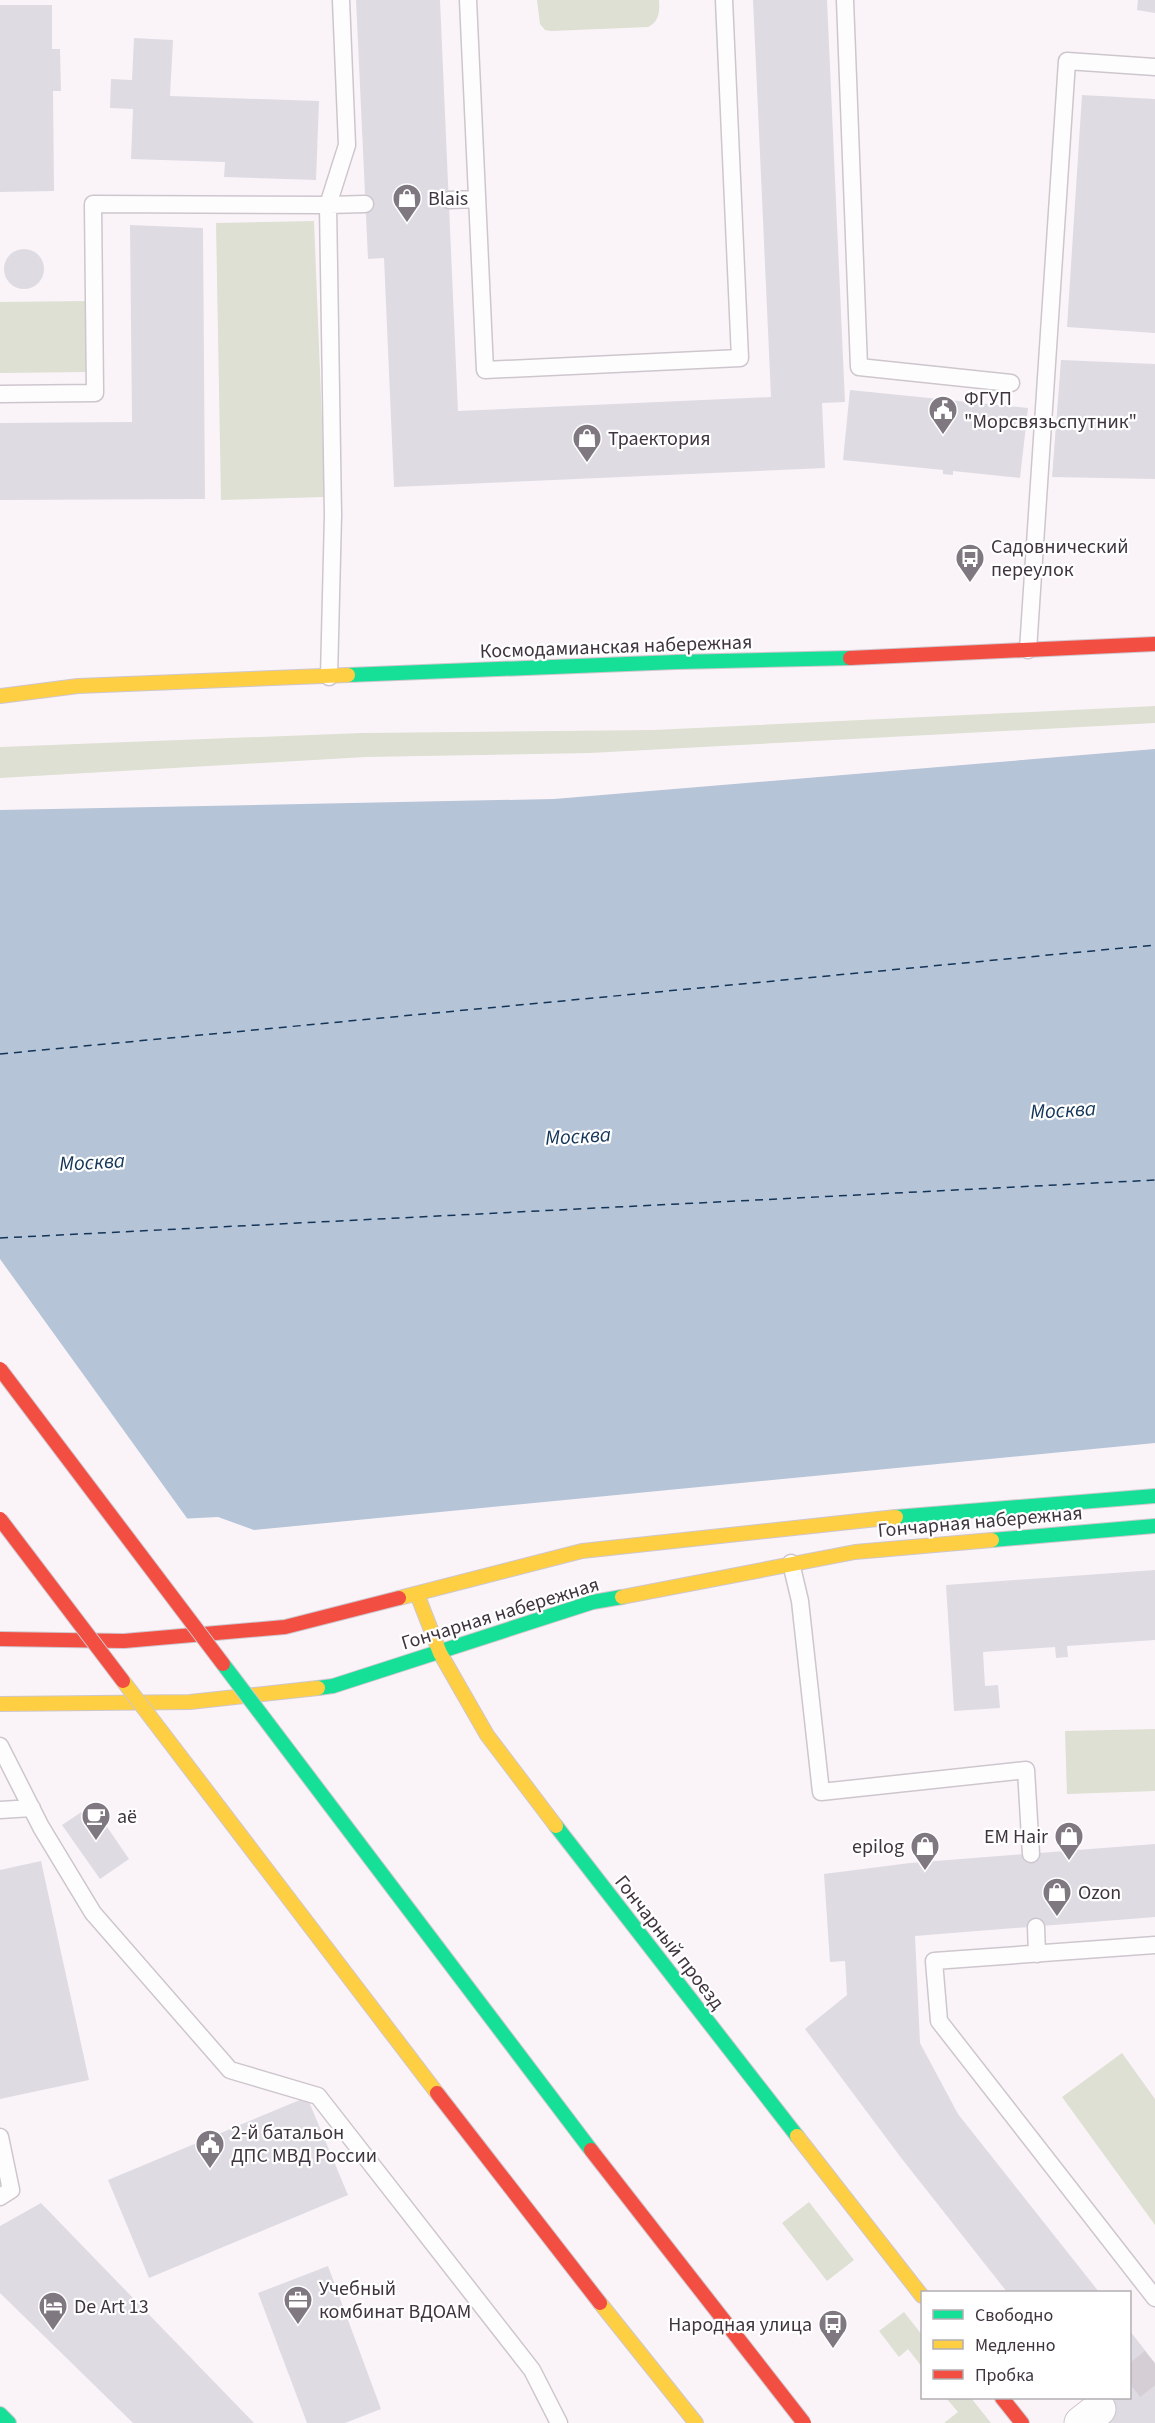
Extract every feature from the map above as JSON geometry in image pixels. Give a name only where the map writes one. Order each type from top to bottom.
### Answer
[{"type":"main road","name":"Космодамианская набережная","points":[[0,696],[78,686],[677,662],[852,658],[1155,644]]},
{"type":"main road","name":"Космодамианская набережная","points":[[0,681],[78,686]]},
{"type":"main road","points":[[0,1369],[597,2158],[804,2423]]},
{"type":"main road","name":"Гончарная набережная","points":[[0,1639],[124,1641],[285,1628],[582,1551],[626,1544],[928,1513],[1155,1496]]},
{"type":"main road","points":[[0,1519],[529,2214],[696,2423]]},
{"type":"main road","name":"Гончарная набережная","points":[[0,1704],[190,1702],[333,1686],[593,1602],[790,1563],[910,1546],[1155,1526]]},
{"type":"main road","name":"Гончарный проезд","points":[[417,1594],[440,1653],[487,1735],[584,1864],[921,2295]]},
{"type":"main road","points":[[1004,2399],[1022,2423]]},
{"type":"main road","points":[[0,2414],[9,2423]]},
{"type":"lane","points":[[329,677],[333,514],[328,206],[347,145],[341,0]]},
{"type":"lane","points":[[468,0],[485,370],[740,358],[724,0]]},
{"type":"lane","points":[[845,0],[859,368],[1011,383]]},
{"type":"lane","points":[[1028,650],[1067,61],[1155,67]]},
{"type":"lane","points":[[449,200],[477,199]]},
{"type":"lane","points":[[0,394],[95,393],[93,204],[328,206],[365,204]]},
{"type":"lane","points":[[790,1563],[800,1600],[821,1792],[1026,1770],[1031,1854]]},
{"type":"lane","points":[[0,1746],[32,1808],[93,1913],[230,2070],[318,2096],[532,2370],[559,2423]]},
{"type":"lane","points":[[0,1810],[32,1808]]},
{"type":"lane","points":[[1036,1927],[1037,1954]]},
{"type":"lane","points":[[1155,1945],[934,1961],[939,2021],[1155,2298]]},
{"type":"lane","points":[[0,2137],[11,2190],[0,2197]]},
{"type":"shaded area","points":[[537,0],[659,0],[659,8],[657,19],[648,27],[551,31],[545,30],[540,24]]},
{"type":"shaded area","points":[[314,221],[325,497],[221,500],[216,223]]},
{"type":"shaded area","points":[[87,301],[88,372],[0,373],[0,302]]},
{"type":"shaded area","points":[[1155,706],[1155,723],[590,753],[365,757],[0,778],[0,747],[362,733],[654,730]]},
{"type":"shaded area","points":[[1155,1729],[1155,1791],[1067,1794],[1065,1731]]},
{"type":"shaded area","points":[[1122,2053],[1155,2099],[1155,2225],[1062,2097]]},
{"type":"shaded area","points":[[809,2202],[854,2260],[827,2281],[782,2223]]},
{"type":"shaded area","points":[[904,2312],[921,2334],[921,2366],[908,2349],[899,2357],[879,2331]]},
{"type":"shaded area","points":[[947,2399],[972,2399],[991,2423],[944,2423],[958,2412]]},
{"type":"water","name":"Москва","points":[[1155,749],[1155,1443],[254,1530],[218,1517],[0,1528],[0,810],[554,799]]},
{"type":"pier","points":[[0,1259],[189,1521],[0,1531]]},
{"type":"building","points":[[356,0],[440,0],[458,411],[771,397],[753,0],[827,0],[845,402],[822,403],[825,468],[394,487],[384,258],[368,259]]},
{"type":"building","points":[[1138,0],[1155,0],[1155,13],[1137,10]]},
{"type":"building","points":[[0,5],[52,5],[52,49],[60,49],[61,91],[53,91],[54,191],[0,192]]},
{"type":"building","points":[[134,38],[173,40],[170,96],[319,101],[316,180],[224,177],[225,162],[131,159],[133,109],[110,108],[111,79],[132,80]]},
{"type":"building","points":[[1082,95],[1155,99],[1155,333],[1067,327]]},
{"type":"building","points":[[130,225],[203,228],[205,499],[0,500],[0,423],[132,422]]},
{"type":"building","points":[[24,249],[38,255],[44,269],[38,283],[24,289],[10,283],[4,269],[10,255]]},
{"type":"building","points":[[1061,360],[1155,364],[1155,479],[1052,477]]},
{"type":"building","points":[[850,390],[1028,408],[1020,478],[953,471],[953,475],[943,474],[943,470],[843,460]]},
{"type":"building","points":[[1155,1570],[1155,1640],[1067,1646],[1068,1657],[1056,1658],[1055,1647],[983,1652],[985,1686],[998,1685],[1000,1708],[954,1711],[946,1585]]},
{"type":"building","name":"аё","points":[[92,1805],[129,1859],[100,1879],[62,1825]]},
{"type":"building","points":[[1155,1844],[1155,1917],[915,1936],[920,2043],[958,2114],[1098,2291],[1006,2291],[902,2159],[805,2029],[847,1995],[845,1961],[830,1962],[824,1874],[910,1863]]},
{"type":"building","points":[[41,1861],[89,2080],[0,2099],[0,1870]]},
{"type":"building","points":[[307,2097],[348,2195],[149,2278],[108,2180]]},
{"type":"building","points":[[41,2203],[254,2423],[133,2423],[0,2293],[0,2226]]},
{"type":"building","points":[[328,2266],[381,2409],[345,2423],[307,2423],[258,2293]]},
{"type":"building","points":[[1131,2332],[1155,2363],[1155,2423],[1110,2423],[1091,2399],[1131,2399]]},
{"type":"ferry route","points":[[0,1054],[1155,945]]},
{"type":"ferry route","points":[[0,1238],[1155,1180]]},
{"type":"tunnel","points":[[1131,2383],[1155,2364]]},
{"type":"traffic: fast","points":[[348,675],[677,662],[850,658]]},
{"type":"traffic: fast","points":[[896,1517],[1155,1496]]},
{"type":"traffic: fast","points":[[992,1540],[1155,1526]]},
{"type":"traffic: fast","points":[[318,1688],[333,1686],[593,1602],[622,1597]]},
{"type":"traffic: fast","points":[[223,1664],[591,2150]]},
{"type":"traffic: fast","points":[[556,1826],[797,2136]]},
{"type":"traffic: fast","points":[[0,2414],[9,2423]]},
{"type":"traffic: slow","points":[[0,696],[78,686],[348,675]]},
{"type":"traffic: slow","points":[[399,1598],[582,1551],[896,1517]]},
{"type":"traffic: slow","points":[[622,1597],[855,1552],[992,1540]]},
{"type":"traffic: slow","points":[[417,1594],[440,1653],[487,1735],[556,1826]]},
{"type":"traffic: slow","points":[[123,1681],[437,2093]]},
{"type":"traffic: slow","points":[[0,1704],[190,1702],[318,1688]]},
{"type":"traffic: slow","points":[[797,2136],[921,2295]]},
{"type":"traffic: slow","points":[[600,2303],[696,2423]]},
{"type":"traffic: jam","points":[[850,658],[1155,644]]},
{"type":"traffic: jam","points":[[0,1369],[223,1664]]},
{"type":"traffic: jam","points":[[0,1519],[123,1681]]},
{"type":"traffic: jam","points":[[0,1639],[124,1641],[285,1627],[399,1598]]},
{"type":"traffic: jam","points":[[437,2093],[600,2303]]},
{"type":"traffic: jam","points":[[591,2150],[804,2423]]},
{"type":"traffic: jam","points":[[1003,2399],[1022,2423]]},
{"type":"place","name":"Blais","points":[[407,224]]},
{"type":"place","name":"ФГУП \"Морсвязьспутник\"","points":[[943,436]]},
{"type":"place","name":"Траектория","points":[[587,464]]},
{"type":"place","name":"Садовнический переулок","points":[[970,584]]},
{"type":"place","name":"аё","points":[[96,1842]]},
{"type":"place","name":"EM Hair","points":[[1069,1862]]},
{"type":"place","name":"epilog","points":[[925,1872]]},
{"type":"place","name":"Ozon","points":[[1057,1918]]},
{"type":"place","name":"2-й батальон ДПС МВД России","points":[[210,2170]]},
{"type":"place","name":"Учебный комбинат ВДОАМ","points":[[298,2326]]},
{"type":"place","name":"De Art 13","points":[[53,2332]]},
{"type":"place","name":"Народная улица","points":[[833,2350]]}]
